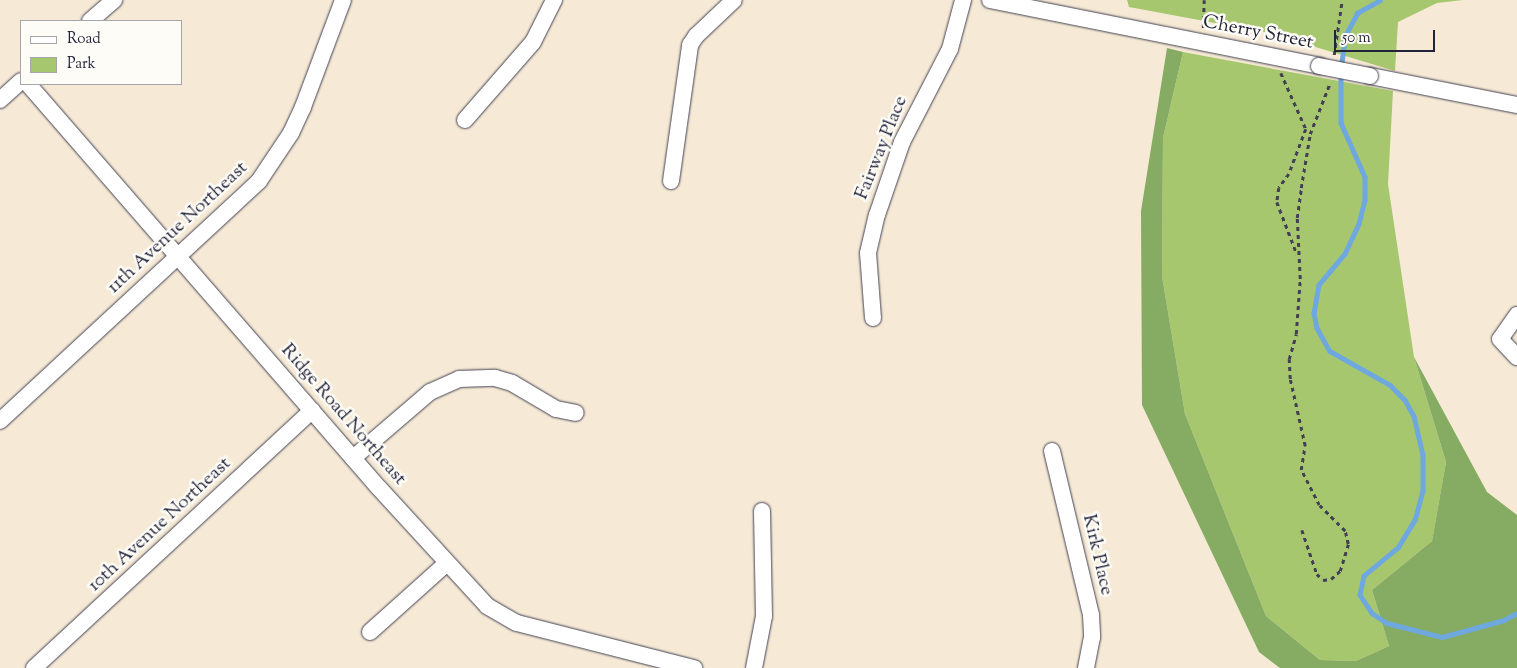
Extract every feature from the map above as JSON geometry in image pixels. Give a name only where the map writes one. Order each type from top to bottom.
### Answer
[{"type":"street","points":[[91,20],[114,0]]},
{"type":"street","name":"11th Avenue Northeast","points":[[0,421],[178,256],[240,202],[276,158],[303,107],[343,0]]},
{"type":"street","points":[[465,120],[534,42],[554,0]]},
{"type":"street","points":[[671,181],[690,45],[696,36],[734,0]]},
{"type":"street","name":"Fairway Place","points":[[873,318],[868,253],[877,215],[902,142],[950,49],[963,0]]},
{"type":"street","name":"Cherry Street","points":[[990,0],[1203,42],[1325,71],[1370,76],[1517,105]]},
{"type":"street","points":[[0,100],[20,82]]},
{"type":"street","name":"Ridge Road Northeast","points":[[29,85],[353,458],[487,606],[517,623],[694,668]]},
{"type":"street","points":[[1517,315],[1500,339],[1517,356]]},
{"type":"street","points":[[353,458],[430,392],[459,379],[495,378],[512,383],[556,409],[576,413]]},
{"type":"street","name":"10th Avenue Northeast","points":[[34,668],[312,411]]},
{"type":"street","name":"Kirk Place","points":[[1052,452],[1091,615],[1092,637],[1086,668]]},
{"type":"street","points":[[754,668],[764,616],[762,511]]},
{"type":"street","points":[[370,632],[447,563]]},
{"type":"path","points":[[1203,42],[1204,0]]},
{"type":"path","points":[[1334,57],[1342,0]]},
{"type":"path","points":[[1281,59],[1285,84],[1295,99],[1306,129],[1289,174],[1279,188],[1277,202],[1300,262]]},
{"type":"path","points":[[1302,530],[1317,574],[1323,580],[1331,579],[1340,571],[1348,544],[1345,530],[1318,505],[1301,470],[1305,446],[1290,378],[1300,262],[1297,218],[1310,134],[1325,71]]},
{"type":"green space","points":[[1127,0],[1463,0],[1437,3],[1398,22],[1395,71],[1269,33],[1129,7]]},
{"type":"green space","points":[[1167,48],[1183,52],[1163,138],[1162,276],[1185,414],[1266,616],[1320,660],[1356,661],[1389,646],[1372,590],[1432,541],[1446,462],[1414,357],[1487,492],[1517,515],[1517,668],[1280,668],[1259,652],[1142,405],[1141,211]]},
{"type":"green space","points":[[1183,52],[1393,91],[1388,184],[1414,357],[1446,462],[1432,541],[1372,590],[1389,646],[1356,661],[1320,660],[1266,616],[1185,414],[1162,276],[1163,138]]},
{"type":"waterway","points":[[1341,66],[1345,36],[1357,13],[1380,0]]},
{"type":"waterway","points":[[1341,74],[1341,123],[1365,177],[1365,200],[1359,224],[1345,254],[1319,285],[1314,313],[1317,328],[1330,351],[1390,385],[1405,400],[1414,416],[1423,455],[1423,491],[1415,520],[1399,547],[1364,576],[1360,595],[1372,613],[1387,623],[1442,637],[1504,620],[1517,613]]}]
